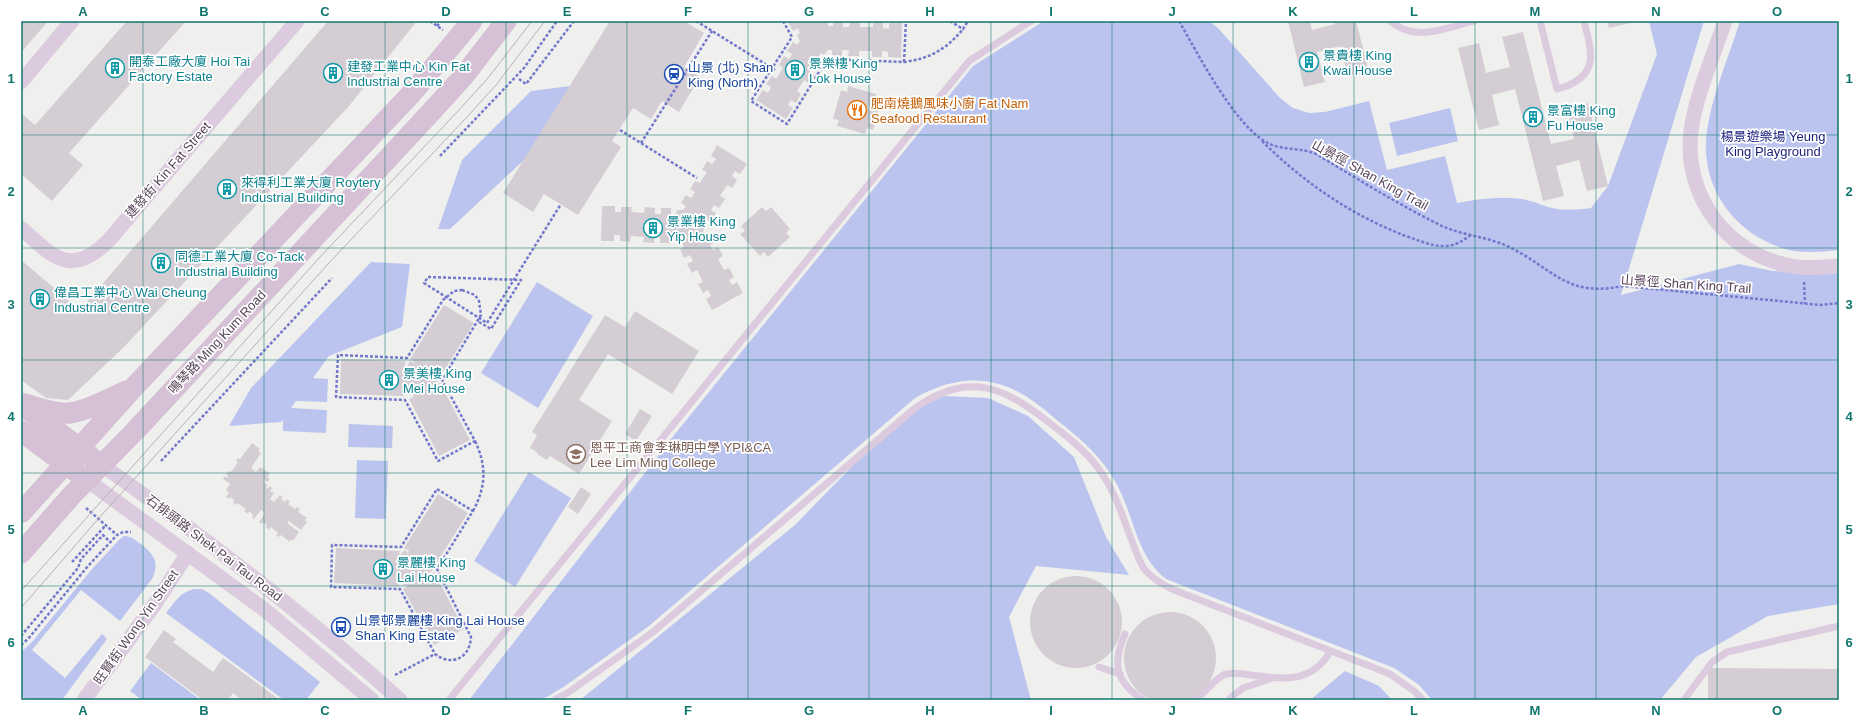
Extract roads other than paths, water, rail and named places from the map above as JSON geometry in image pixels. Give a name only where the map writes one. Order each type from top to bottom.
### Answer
[{"type":"main road","points":[[21,513],[135,386],[412,93],[472,21]]},
{"type":"main road","name":"鳴琴路 Ming Kum Road","points":[[21,552],[432,111],[463,77],[506,21]]},
{"type":"main road","points":[[21,403],[53,411],[69,413],[88,408],[135,386]]},
{"type":"main road","name":"石排頭路 Shek Pai Tau Road","points":[[21,403],[102,465]]},
{"type":"main road","name":"石排頭路 Shek Pai Tau Road","points":[[21,431],[87,480]]},
{"type":"street","points":[[21,82],[72,21]]},
{"type":"street","name":"建發街 Kin Fat Street","points":[[21,228],[55,257],[79,260],[95,252],[109,240],[297,21]]},
{"type":"street","points":[[1725,21],[1696,107],[1693,121],[1690,154],[1694,181],[1708,211],[1716,222],[1735,241],[1748,251],[1771,261],[1803,268],[1839,266]]},
{"type":"street","name":"石排頭路 Shek Pai Tau Road","points":[[102,465],[289,605],[400,700]]},
{"type":"street","name":"石排頭路 Shek Pai Tau Road","points":[[87,480],[265,610],[372,700]]},
{"type":"street","name":"旺賢街 Wong Yin Street","points":[[84,700],[155,604],[188,553]]},
{"type":"lane","points":[[449,700],[969,61],[1031,21]]},
{"type":"lane","points":[[1390,21],[1398,28],[1409,33],[1421,34],[1474,21]]},
{"type":"lane","points":[[1540,21],[1557,89],[1568,86],[1578,80],[1586,72],[1591,61],[1591,49],[1584,21]]},
{"type":"lane","points":[[554,700],[569,692],[654,632],[915,408],[940,393],[963,387],[993,390],[1016,399],[1038,414],[1079,448],[1092,461],[1105,478],[1118,504],[1140,562],[1146,572],[1160,583],[1174,590],[1330,652],[1390,674],[1414,691],[1423,700]]},
{"type":"lane","points":[[1684,700],[1712,662],[1726,652],[1839,626]]},
{"type":"lane","points":[[1126,634],[1117,658],[1117,667],[1132,692],[1143,700]]},
{"type":"lane","points":[[1195,700],[1217,679],[1225,674],[1293,678],[1314,671],[1321,665],[1330,652]]},
{"type":"lane","points":[[1099,667],[1120,674]]},
{"type":"lane","points":[[1230,698],[1250,685],[1274,678]]},
{"type":"tram line","points":[[21,591],[320,257],[488,78],[532,21]]},
{"type":"tram line","points":[[21,608],[99,518],[328,264],[496,85],[545,21]]},
{"type":"place","name":"景貴樓 King Kwai House","points":[[1309,62]]},
{"type":"place","name":"開泰工廠大廈 Hoi Tai Factory Estate","points":[[115,68]]},
{"type":"place","name":"景樂樓 King Lok House","points":[[795,70]]},
{"type":"place","name":"建發工業中心 Kin Fat Industrial Centre","points":[[333,73]]},
{"type":"place","name":"山景 (北) Shan King (North)","points":[[674,74]]},
{"type":"place","name":"肥南燒鵝風味小廚 Fat Nam Seafood Restaurant","points":[[857,110]]},
{"type":"place","name":"景富樓 King Fu House","points":[[1533,117]]},
{"type":"place","name":"來得利工業大廈 Roytery Industrial Building","points":[[227,189]]},
{"type":"place","name":"景業樓 King Yip House","points":[[653,228]]},
{"type":"place","name":"同德工業大廈 Co-Tack Industrial Building","points":[[161,263]]},
{"type":"place","name":"偉昌工業中心 Wai Cheung Industrial Centre","points":[[40,299]]},
{"type":"place","name":"景美樓 King Mei House","points":[[389,380]]},
{"type":"place","name":"恩平工商會李琳明中學 YPI&CA Lee Lim Ming College","points":[[576,454]]},
{"type":"place","name":"景麗樓 King Lai House","points":[[383,569]]},
{"type":"place","name":"山景邨景麗樓 King Lai House Shan King Estate","points":[[341,627]]},
{"type":"park label","name":"楊景遊樂場 Yeung King Playground","points":[[1773,144]]}]
